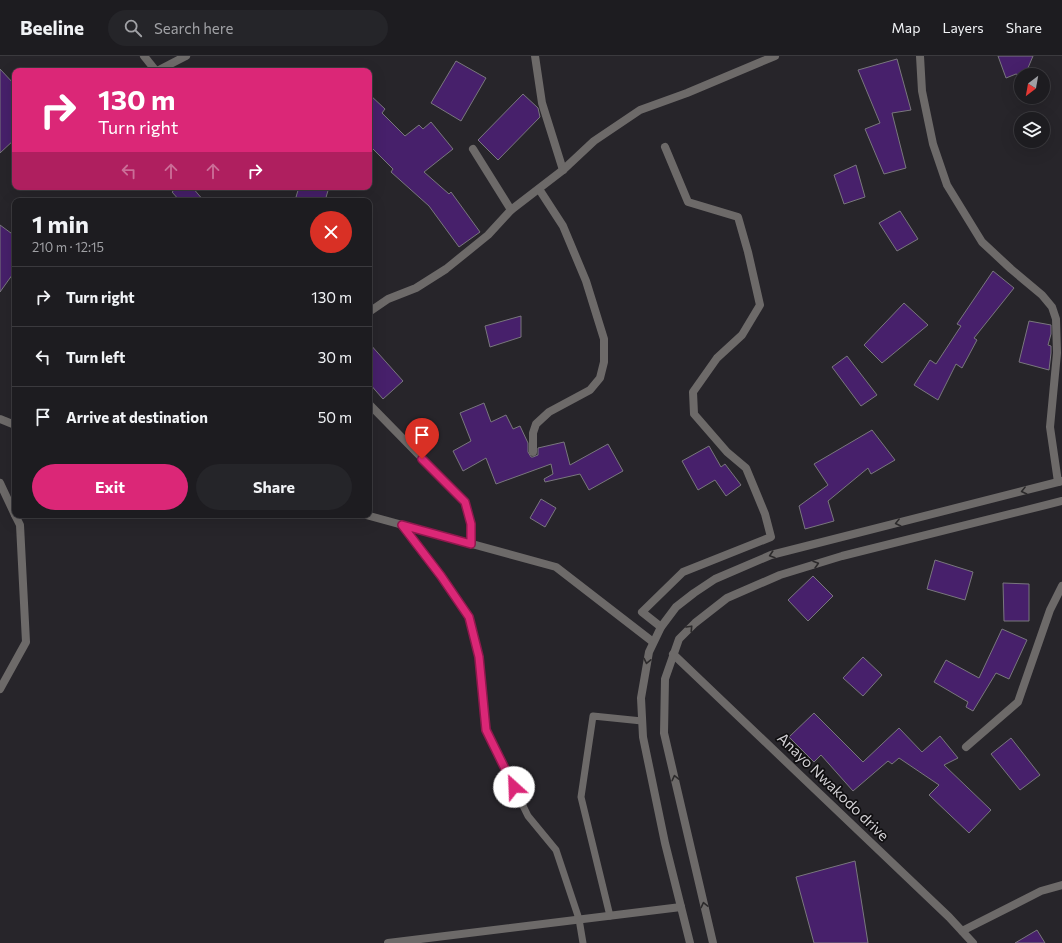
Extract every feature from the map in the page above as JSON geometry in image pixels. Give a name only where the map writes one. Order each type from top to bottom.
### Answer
[{"type":"street","points":[[144,56],[154,68]]},
{"type":"street","points":[[162,68],[186,56]]},
{"type":"street","points":[[535,56],[542,103],[563,170]]},
{"type":"street","points":[[372,310],[388,299],[416,288],[446,269],[488,235],[511,210],[563,170],[594,141],[640,110],[775,56]]},
{"type":"street","points":[[690,943],[665,843],[643,737],[641,698],[649,652],[661,627],[676,607],[715,579],[771,555],[1060,482],[1050,427],[1057,353],[1056,319],[1052,306],[1042,295],[982,242],[947,185],[933,144],[922,91],[920,56]]},
{"type":"street","points":[[661,627],[642,612],[682,572],[771,537],[765,514],[746,468],[727,452],[694,414],[693,392],[717,358],[742,335],[760,305],[748,252],[738,216],[688,202],[666,147]]},
{"type":"street","points":[[473,149],[511,210]]},
{"type":"street","points":[[533,452],[533,432],[536,424],[549,412],[590,390],[600,378],[604,362],[604,339],[586,281],[563,226],[539,189]]},
{"type":"street","points":[[372,407],[465,502],[471,524],[471,544]]},
{"type":"street","points":[[0,419],[12,424]]},
{"type":"street","points":[[0,483],[12,509]]},
{"type":"street","points":[[713,943],[664,733],[664,679],[679,639],[695,622],[727,598],[780,575],[842,556],[1062,501]]},
{"type":"street","points":[[372,517],[556,567],[653,642]]},
{"type":"street","points":[[0,689],[26,642],[20,525],[16,518]]},
{"type":"street","points":[[966,746],[1018,702],[1050,610],[1062,586]]},
{"type":"street","name":"Anayo Nwakodo drive","points":[[673,654],[950,917],[972,943]]},
{"type":"street","points":[[962,931],[1041,891],[1062,885]]},
{"type":"street","points":[[388,943],[681,907]]},
{"type":"lane","points":[[402,525],[441,576],[469,617],[479,657],[486,730],[528,816],[556,850],[579,919],[583,943]]},
{"type":"lane","points":[[610,916],[581,797],[593,716],[642,720]]},
{"type":"building","points":[[998,56],[1033,56],[1028,68],[1014,68],[1014,75],[1006,78]]},
{"type":"building","points":[[897,59],[911,110],[892,113],[906,168],[884,174],[865,129],[880,123],[858,70]]},
{"type":"building","points":[[456,61],[486,78],[461,121],[431,103]]},
{"type":"building","points":[[0,69],[12,82],[12,142],[0,153]]},
{"type":"building","points":[[523,94],[538,108],[540,117],[498,160],[478,140]]},
{"type":"building","points":[[372,97],[385,109],[382,113],[405,136],[419,125],[423,129],[431,122],[453,149],[424,172],[449,194],[451,192],[480,232],[459,247],[429,206],[391,172],[393,169],[372,148]]},
{"type":"building","points":[[856,165],[865,197],[844,204],[834,175]]},
{"type":"building","points":[[174,190],[195,190],[201,198],[177,198],[172,192]]},
{"type":"building","points":[[298,190],[328,190],[326,198],[296,197]]},
{"type":"building","points":[[900,211],[918,239],[897,251],[879,223]]},
{"type":"building","points":[[0,225],[12,234],[12,275],[0,292]]},
{"type":"building","points":[[993,271],[1014,288],[974,338],[977,340],[962,368],[956,364],[938,400],[914,385],[930,360],[936,364],[961,326],[957,324]]},
{"type":"building","points":[[904,303],[928,325],[882,363],[864,345]]},
{"type":"building","points":[[521,316],[521,337],[490,347],[485,326]]},
{"type":"building","points":[[1029,321],[1051,325],[1051,334],[1048,345],[1051,346],[1049,370],[1019,362]]},
{"type":"building","points":[[372,346],[403,381],[383,399],[372,386]]},
{"type":"building","points":[[847,356],[877,395],[861,406],[832,367]]},
{"type":"building","points":[[484,403],[491,422],[506,415],[513,429],[520,426],[528,443],[528,452],[531,457],[538,455],[538,448],[564,442],[570,465],[608,444],[623,471],[589,490],[580,474],[545,482],[544,479],[553,474],[551,464],[496,484],[486,458],[463,471],[453,451],[471,441],[460,413]]},
{"type":"building","points":[[872,430],[895,460],[871,474],[868,468],[828,501],[834,521],[805,529],[799,506],[828,485],[814,464]]},
{"type":"building","points":[[709,446],[721,467],[725,464],[741,485],[726,496],[715,480],[698,490],[682,461]]},
{"type":"building","points":[[541,499],[556,508],[545,527],[530,518]]},
{"type":"building","points":[[935,560],[973,572],[965,600],[927,589]]},
{"type":"building","points":[[813,576],[833,596],[808,621],[788,600]]},
{"type":"building","points":[[1003,583],[1029,584],[1029,621],[1004,621]]},
{"type":"building","points":[[1002,629],[1027,640],[1009,679],[996,673],[973,711],[966,707],[968,702],[934,682],[946,660],[979,678]]},
{"type":"building","points":[[863,657],[882,675],[863,696],[843,678]]},
{"type":"building","points":[[814,713],[863,762],[899,728],[922,752],[940,736],[958,758],[944,765],[991,810],[969,833],[929,795],[939,785],[899,758],[892,764],[888,761],[853,791],[821,755],[814,762],[789,737]]},
{"type":"building","points":[[1011,738],[1040,775],[1020,790],[991,754]]},
{"type":"building","points":[[855,861],[868,943],[814,943],[796,877]]},
{"type":"building","points":[[1037,930],[1045,943],[1015,943]]},
{"type":"route","points":[[422,459],[465,502],[471,524],[471,544],[402,525],[441,576],[469,617],[479,657],[486,730],[514,787]]}]
